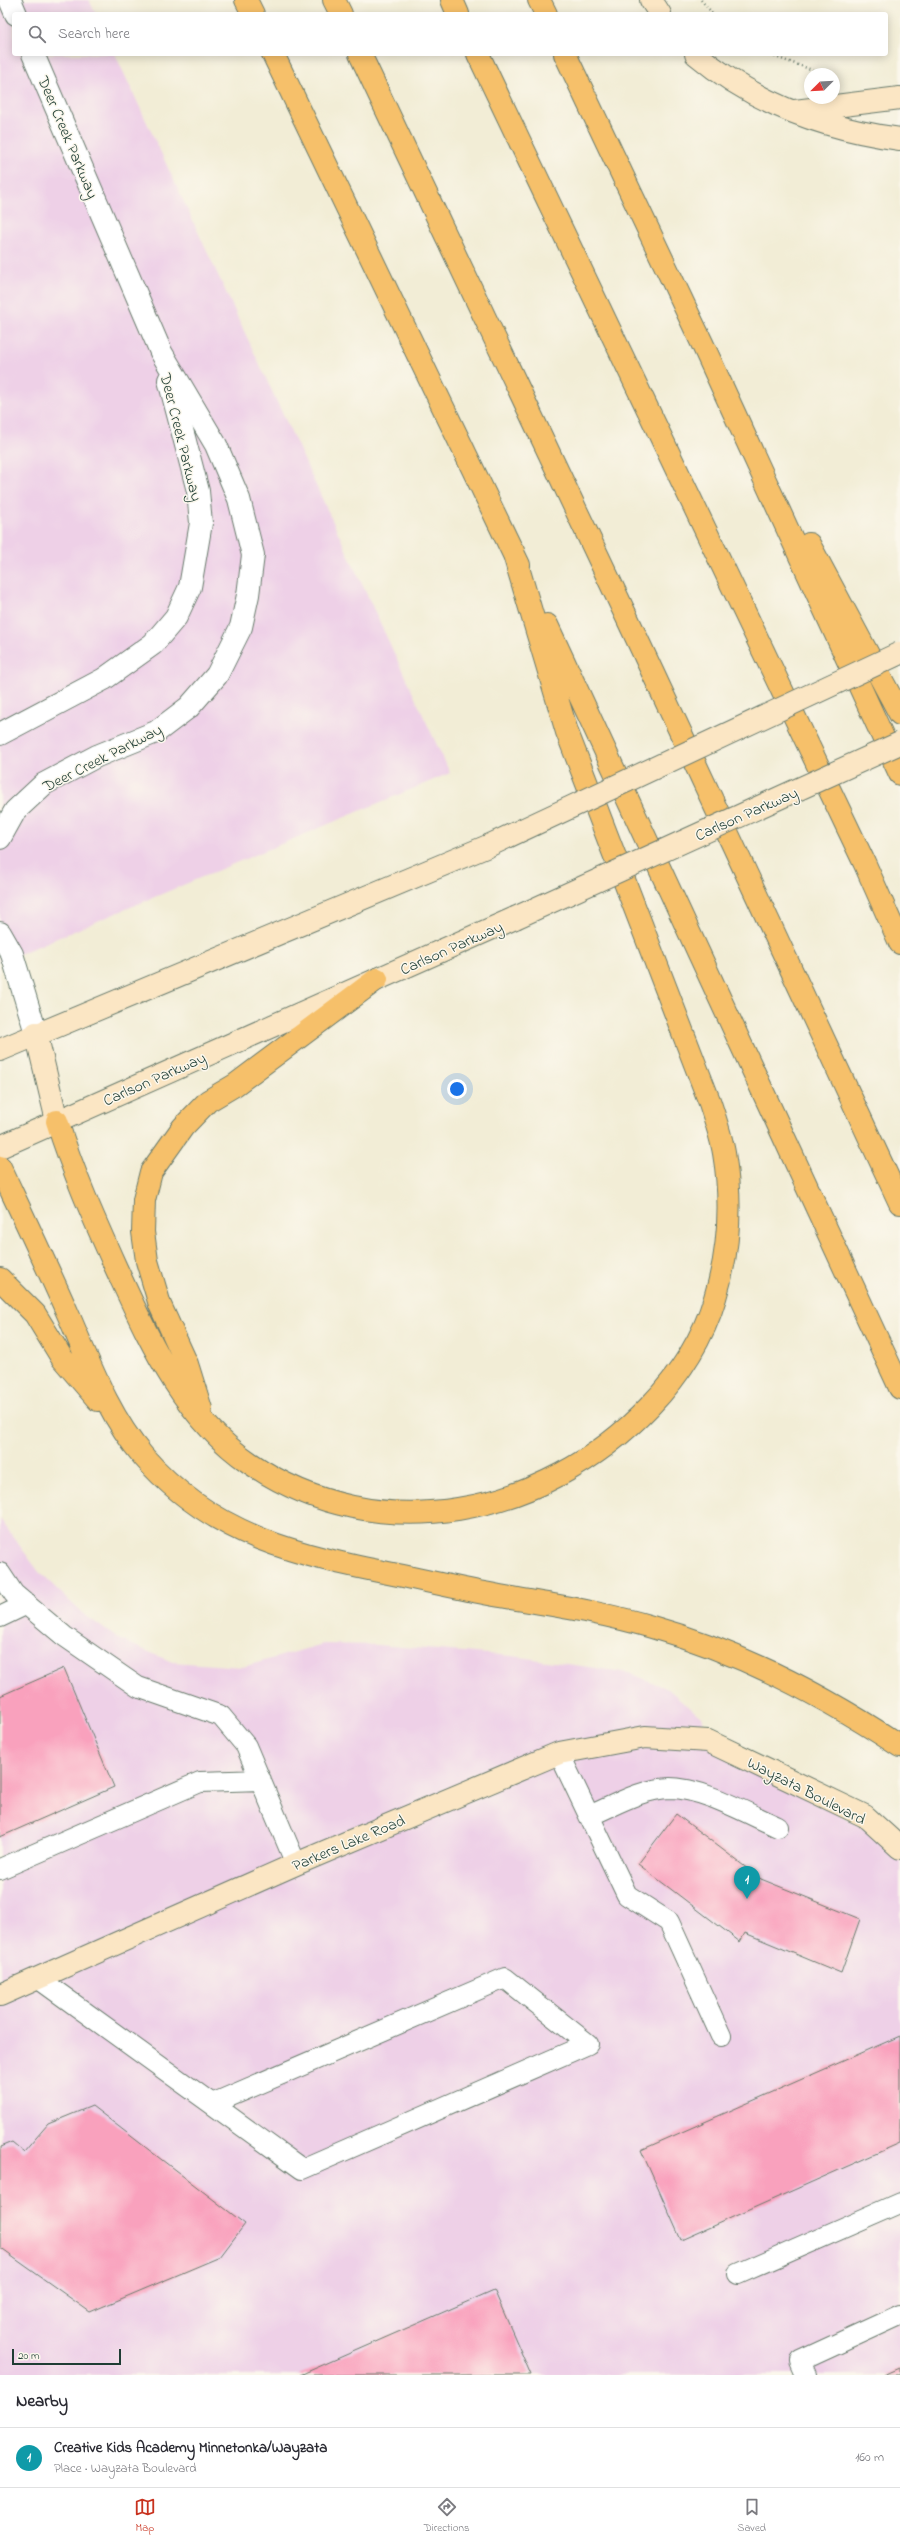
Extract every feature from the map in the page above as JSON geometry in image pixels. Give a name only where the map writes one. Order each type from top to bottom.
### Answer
[{"type":"highway","points":[[246,0],[252,12]]},
{"type":"highway","points":[[334,0],[340,12]]},
{"type":"highway","points":[[452,0],[457,12]]},
{"type":"highway","points":[[540,0],[545,12]]},
{"type":"highway","points":[[274,56],[513,551],[900,1388]]},
{"type":"highway","points":[[361,56],[630,624],[900,1203]]},
{"type":"highway","points":[[479,56],[860,855],[900,943]]},
{"type":"highway","points":[[566,56],[702,343],[900,774]]},
{"type":"highway","points":[[702,343],[900,714]]},
{"type":"highway","points":[[57,1121],[74,1172],[151,1344],[173,1381],[206,1423],[248,1462],[290,1487],[333,1504],[405,1514],[464,1509],[505,1498],[545,1482],[583,1462],[615,1439],[664,1391],[685,1363],[715,1301],[728,1233],[724,1152],[710,1103],[567,732],[513,551]]},
{"type":"highway","points":[[206,1423],[187,1364],[160,1305],[147,1261],[143,1232],[144,1200],[151,1172],[183,1127],[208,1101],[235,1085],[377,979]]},
{"type":"highway","points":[[0,1167],[100,1387],[128,1435]]},
{"type":"highway","points":[[0,1279],[35,1314],[62,1358],[128,1435],[143,1455],[202,1510],[248,1534],[314,1558],[500,1596],[570,1606],[650,1626],[693,1640],[808,1690],[900,1746]]},
{"type":"main road","points":[[651,0],[659,12]]},
{"type":"main road","points":[[698,56],[717,72],[756,96],[792,111],[839,128],[900,139]]},
{"type":"main road","points":[[792,111],[900,98]]},
{"type":"main road","points":[[0,1050],[36,1033],[488,846],[900,653]]},
{"type":"main road","name":"Carlson Parkway","points":[[0,1147],[515,918],[900,744]]},
{"type":"main road","points":[[36,1033],[57,1121]]},
{"type":"main road","name":"Parkers Lake Road","points":[[0,1995],[296,1864],[559,1753],[645,1736],[708,1741]]},
{"type":"main road","name":"Wayzata Boulevard","points":[[708,1741],[865,1816],[900,1848]]},
{"type":"street","points":[[10,0],[15,12]]},
{"type":"street","name":"Deer Creek Parkway","points":[[0,838],[15,812],[44,784],[97,756],[156,732],[189,707],[216,675],[240,627],[248,595],[253,555],[238,499],[216,445],[162,352],[34,56]]},
{"type":"street","name":"Deer Creek Parkway","points":[[0,734],[104,679],[153,644],[176,617],[190,587],[201,523],[198,490],[162,352]]},
{"type":"street","points":[[0,932],[12,954],[36,1033]]},
{"type":"lane","points":[[0,1573],[14,1594],[64,1636],[138,1688],[221,1716],[246,1746],[296,1864]]},
{"type":"lane","points":[[0,1617],[27,1604]]},
{"type":"lane","points":[[559,1753],[627,1895],[669,1922],[721,2036]]},
{"type":"lane","points":[[0,1868],[200,1782],[261,1780]]},
{"type":"lane","points":[[589,1816],[640,1794],[670,1788],[698,1793],[778,1827]]},
{"type":"lane","points":[[39,1979],[212,2104],[302,2169],[588,2044],[505,1978],[212,2104]]},
{"type":"lane","points":[[738,2274],[900,2203]]},
{"type":"lane","points":[[806,2375],[800,2361],[900,2315]]},
{"type":"path","points":[[701,0],[711,12]]},
{"type":"path","points":[[773,56],[807,68]]},
{"type":"shaded area","points":[[0,0],[89,0],[95,12],[12,12],[12,56],[116,56],[450,773],[0,962]]},
{"type":"shaded area","points":[[0,1519],[39,1572],[82,1613],[117,1638],[172,1662],[243,1667],[323,1644],[377,1645],[512,1656],[630,1673],[668,1689],[701,1717],[708,1741],[900,1848],[900,2375],[0,2375]]},
{"type":"building","points":[[64,1668],[114,1787],[0,1837],[0,1696]]},
{"type":"building","points":[[676,1814],[761,1879],[860,1919],[841,1973],[745,1933],[740,1942],[638,1864]]},
{"type":"building","points":[[900,2036],[900,2143],[681,2240],[641,2150]]},
{"type":"building","points":[[92,2106],[245,2224],[220,2257],[90,2312],[0,2248],[0,2147],[12,2142],[24,2152],[48,2124]]},
{"type":"building","points":[[494,2290],[531,2375],[300,2375]]},
{"type":"building","points":[[900,2368],[900,2375],[884,2375]]},
{"type":"place","name":"Creative Kids Academy Minnetonka/Wayzata","points":[[747,1899]]}]
